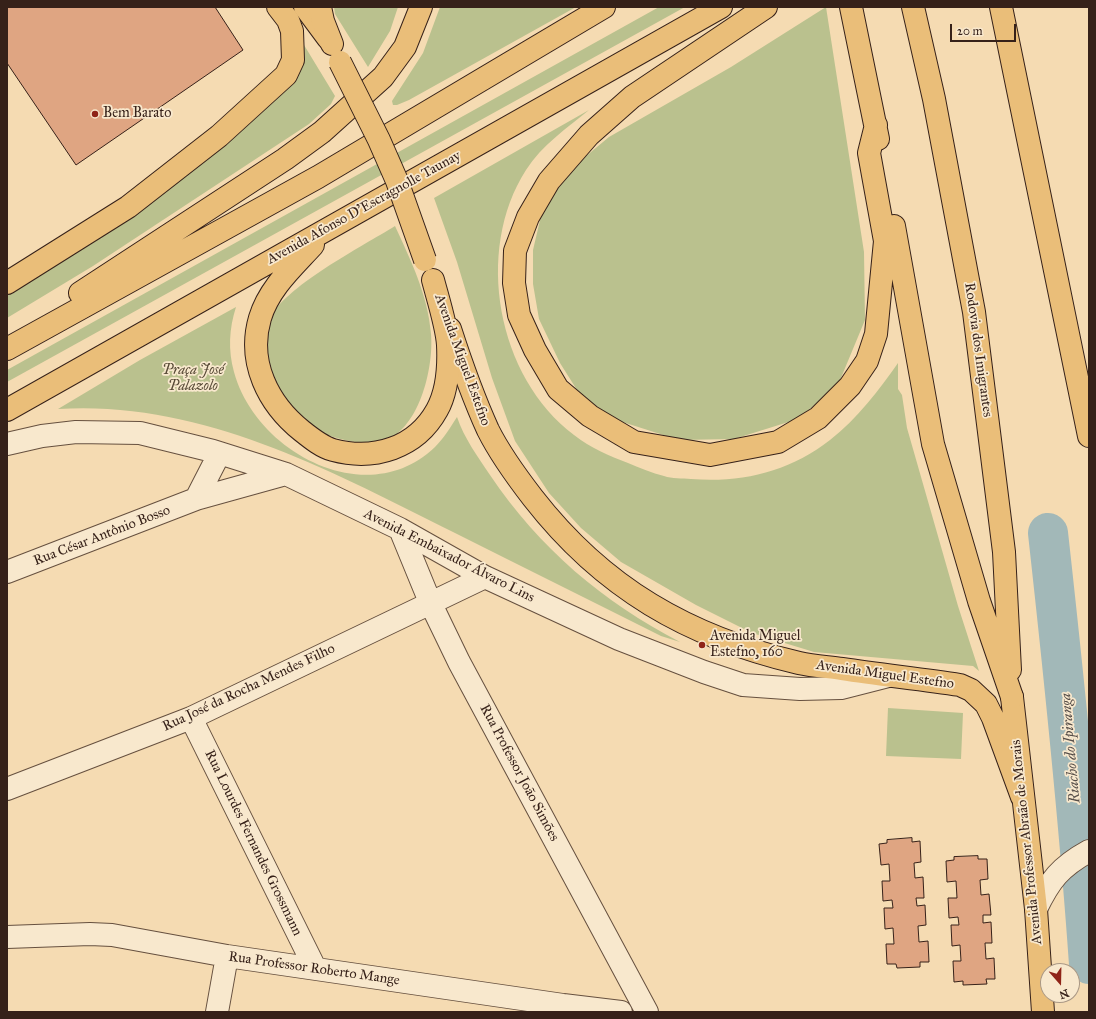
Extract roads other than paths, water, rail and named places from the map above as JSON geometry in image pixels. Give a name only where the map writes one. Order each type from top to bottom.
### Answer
[{"type":"main road","points":[[7,283],[128,207],[219,136],[286,75],[293,60],[292,31],[288,20],[278,7]]},
{"type":"main road","name":"Avenida Miguel Estefno","points":[[305,7],[336,53],[379,140],[397,181],[469,385],[489,431],[513,472],[554,525],[610,578],[642,600],[714,638],[759,653],[801,664],[960,685],[971,690],[986,704],[993,718],[1022,797]]},
{"type":"main road","points":[[320,7],[323,21],[336,53]]},
{"type":"main road","points":[[38,331],[67,301],[285,159],[322,132],[383,77],[405,47],[421,7]]},
{"type":"main road","points":[[7,349],[318,177],[604,7]]},
{"type":"main road","name":"Avenida Afonso D'Escragnolle Taunay","points":[[7,410],[721,7]]},
{"type":"main road","points":[[851,7],[876,125],[933,444],[979,601],[1012,697]]},
{"type":"main road","name":"Rodovia dos Imigrantes","points":[[913,7],[934,99],[974,312],[1004,552],[1012,697]]},
{"type":"main road","points":[[1001,7],[1089,436]]},
{"type":"main road","points":[[764,9],[632,96],[599,125],[588,135],[549,181],[528,217],[515,251],[514,283],[520,315],[535,350],[558,389],[590,416],[634,442],[710,455],[778,442],[818,418],[854,380],[867,361],[876,334],[885,241],[870,153],[876,125]]},
{"type":"main road","points":[[331,227],[284,275],[270,296],[260,317],[256,337],[256,358],[271,397],[283,414],[315,441],[332,450],[352,454],[371,455],[390,450],[406,443],[418,435],[438,409],[445,385],[448,343],[433,280]]},
{"type":"main road","name":"Avenida Professor Abraão de Morais","points":[[1012,697],[1022,797],[1036,909],[1043,1012]]},
{"type":"street","name":"Avenida Embaixador Álvaro Lins","points":[[7,444],[42,436],[76,432],[140,433],[213,451],[286,474],[400,529],[485,577],[618,639],[742,685],[800,689],[841,688],[888,676]]},
{"type":"street","points":[[196,499],[215,462],[213,451]]},
{"type":"street","name":"Rua César Antônio Bosso","points":[[7,572],[196,499],[286,474]]},
{"type":"street","name":"Rua Professor João Simões","points":[[400,529],[430,602],[460,662],[647,1012]]},
{"type":"street","name":"Rua José da Rocha Mendes Filho","points":[[7,789],[191,718],[430,602],[485,577]]},
{"type":"street","name":"Rua Lourdes Fernandes Grossmann","points":[[191,718],[315,968]]},
{"type":"street","points":[[1036,909],[1048,885],[1059,872],[1074,860],[1089,852]]},
{"type":"street","name":"Rua Professor Roberto Mange","points":[[7,937],[90,934],[112,935],[227,956],[563,1006],[621,1012]]},
{"type":"street","points":[[217,1012],[227,956]]},
{"type":"waterway","name":"Riacho do Ipiranga","points":[[1048,533],[1071,748],[1089,964]]},
{"type":"place","name":"Bem Barato","points":[[95,114]]},
{"type":"place","name":"Avenida Miguel Estefno, 160","points":[[702,645]]},
{"type":"park label","name":"Praça José Palazolo","points":[[193,380]]}]
